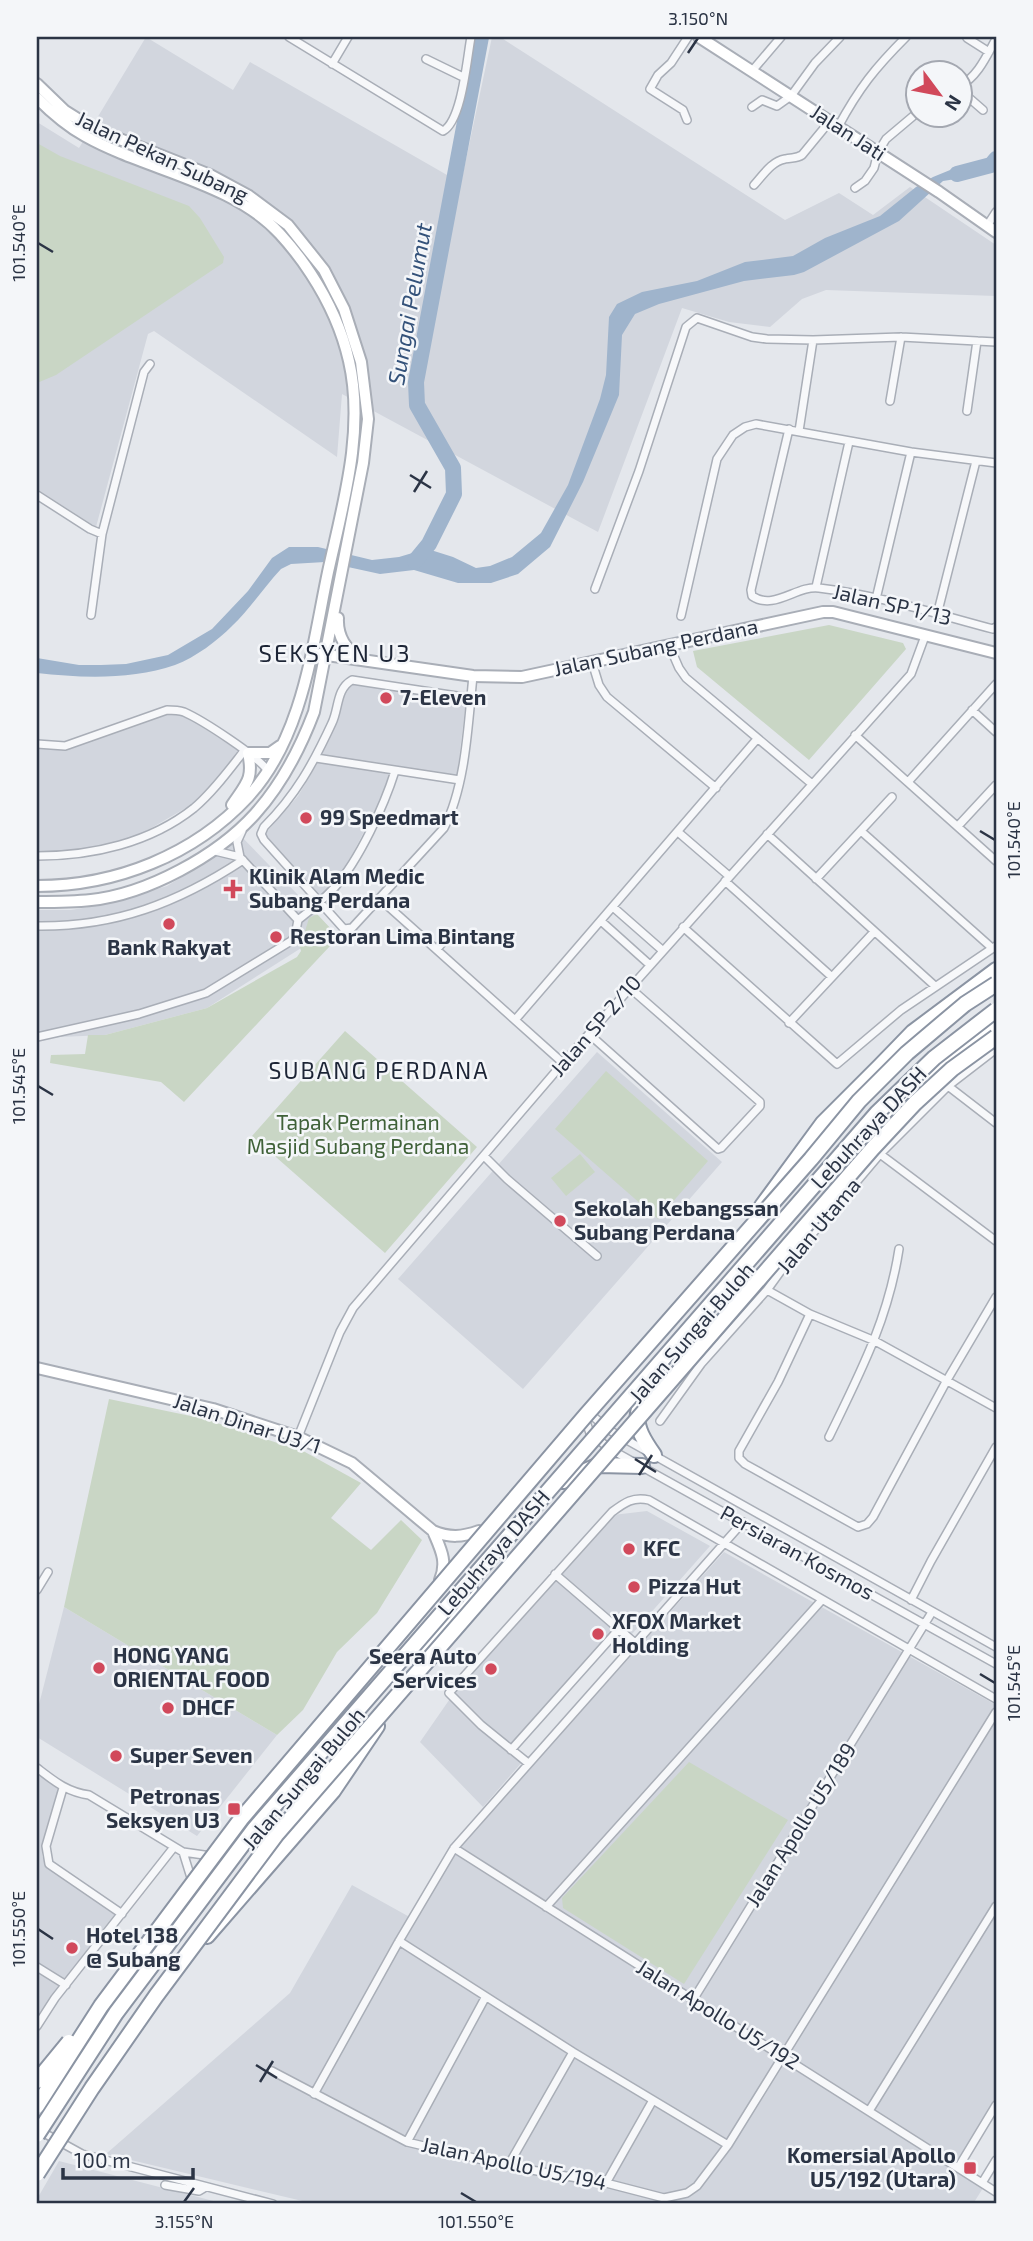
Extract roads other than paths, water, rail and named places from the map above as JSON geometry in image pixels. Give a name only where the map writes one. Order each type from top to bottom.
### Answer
[{"type":"highway","points":[[752,1219],[823,1123],[913,1032],[996,970]]},
{"type":"highway","name":"Jalan Sungai Buloh","points":[[37,2099],[101,2002],[211,1856],[296,1747],[479,1531],[818,1143],[922,1038],[996,985]]},
{"type":"highway","name":"Lebuhraya DASH","points":[[37,2106],[101,2006],[241,1819],[586,1415],[803,1169],[859,1101],[907,1053],[965,1004],[996,985]]},
{"type":"highway","name":"Lebuhraya DASH","points":[[39,2136],[116,2013],[255,1828],[877,1113],[934,1058],[996,1010]]},
{"type":"highway","name":"Jalan Sungai Buloh","points":[[39,2136],[118,2018],[257,1832],[865,1136],[978,1034],[996,1022]]},
{"type":"highway","points":[[37,2174],[156,1996],[276,1835],[873,1148],[915,1103],[952,1069],[996,1037]]},
{"type":"highway","name":"Jalan Sungai Buloh","points":[[466,1547],[486,1528],[632,1354]]},
{"type":"highway","points":[[651,1381],[638,1408],[637,1420],[639,1431],[654,1455]]},
{"type":"highway","points":[[563,1481],[599,1465],[642,1466]]},
{"type":"highway","points":[[156,1996],[333,1791],[470,1589]]},
{"type":"highway","points":[[37,2081],[101,2002]]},
{"type":"main road","name":"Jalan Jati","points":[[699,37],[939,192],[991,229]]},
{"type":"main road","name":"Jalan Pekan Subang","points":[[37,84],[65,111],[93,128],[210,175],[249,196],[288,225],[324,270],[344,309],[361,362],[368,419],[363,463],[340,586]]},
{"type":"main road","name":"Jalan Pekan Subang","points":[[37,98],[56,117],[86,137],[209,187],[249,209],[279,232],[311,274],[333,313],[350,362],[354,440],[327,580],[301,696],[283,743],[268,771]]},
{"type":"main road","points":[[37,902],[92,900],[133,890],[172,874],[204,855],[258,811],[304,740],[321,683],[340,586]]},
{"type":"main road","points":[[340,586],[337,627],[348,649],[367,661]]},
{"type":"main road","name":"Jalan Subang Perdana","points":[[311,653],[473,676],[522,677],[824,612],[834,612],[996,653]]},
{"type":"main road","points":[[321,683],[340,663],[367,661]]},
{"type":"main road","points":[[218,825],[249,781],[251,774],[246,752],[270,753],[283,743]]},
{"type":"main road","points":[[258,811],[268,785],[268,771]]},
{"type":"main road","points":[[37,886],[83,882],[126,873],[165,858],[189,846],[218,825],[249,796],[268,771]]},
{"type":"main road","name":"Jalan Dinar U3/1","points":[[37,1368],[213,1409],[298,1437],[352,1463],[433,1531]]},
{"type":"main road","points":[[433,1531],[457,1537],[479,1531]]},
{"type":"main road","points":[[433,1531],[443,1555],[440,1580]]},
{"type":"street","points":[[289,37],[443,131],[453,121],[471,37]]},
{"type":"street","points":[[332,64],[348,37]]},
{"type":"street","points":[[687,120],[683,110],[650,89],[688,37]]},
{"type":"street","points":[[752,71],[781,37]]},
{"type":"street","points":[[752,107],[762,100],[777,106],[791,96],[840,37]]},
{"type":"street","points":[[754,185],[773,164],[803,155],[834,124],[874,69],[906,37]]},
{"type":"street","points":[[967,38],[989,52]]},
{"type":"street","points":[[974,73],[995,43]]},
{"type":"street","points":[[426,59],[463,77]]},
{"type":"street","points":[[974,101],[983,110]]},
{"type":"street","points":[[855,188],[865,181],[874,168],[878,152],[896,128],[904,122]]},
{"type":"street","points":[[991,229],[996,212]]},
{"type":"street","points":[[596,589],[639,471],[686,327],[697,318],[752,337],[813,340],[901,337],[996,342]]},
{"type":"street","points":[[890,401],[901,337]]},
{"type":"street","points":[[799,431],[813,340]]},
{"type":"street","points":[[967,411],[977,341]]},
{"type":"street","points":[[91,615],[102,534],[144,372],[150,363]]},
{"type":"street","points":[[681,616],[717,459],[733,435],[745,427],[756,424],[849,442],[996,463]]},
{"type":"street","name":"Jalan SP 1/13","points":[[789,429],[751,593],[757,599],[768,601],[816,587],[876,599],[993,629],[996,627]]},
{"type":"street","points":[[816,587],[849,442]]},
{"type":"street","points":[[876,599],[911,452]]},
{"type":"street","points":[[937,615],[976,461]]},
{"type":"street","points":[[37,495],[102,534]]},
{"type":"street","name":"Jalan SP 2/10","points":[[298,1437],[340,1332],[353,1308],[662,950],[911,674],[925,636]]},
{"type":"street","points":[[669,645],[686,678],[812,784]]},
{"type":"street","points":[[592,662],[599,685],[607,697],[716,788]]},
{"type":"street","points":[[470,698],[352,680],[342,690],[336,716],[316,758],[295,792],[264,827],[261,834],[264,840],[344,929],[349,930],[380,899],[444,828],[451,814],[460,780],[473,676]]},
{"type":"street","points":[[908,782],[996,684]]},
{"type":"street","points":[[37,744],[65,746],[167,710],[177,710],[246,752],[268,771]]},
{"type":"street","points":[[972,710],[996,732]]},
{"type":"street","points":[[855,735],[996,861]]},
{"type":"street","points":[[515,1020],[757,739]]},
{"type":"street","points":[[37,856],[73,855],[135,841],[195,807],[246,752]]},
{"type":"street","points":[[316,758],[460,780]]},
{"type":"street","points":[[37,1037],[138,1014],[205,993],[292,941],[298,920],[337,885],[355,856],[388,791],[395,771]]},
{"type":"street","points":[[958,826],[996,785]]},
{"type":"street","points":[[816,879],[892,797]]},
{"type":"street","points":[[258,811],[239,834],[237,842],[241,858],[298,920]]},
{"type":"street","points":[[683,927],[837,1064],[901,1010],[994,947],[861,831]]},
{"type":"street","points":[[678,832],[832,978]]},
{"type":"street","points":[[767,834],[935,986]]},
{"type":"street","points":[[204,855],[215,850],[241,858]]},
{"type":"street","points":[[37,926],[64,926],[113,920],[177,898],[212,880],[241,858]]},
{"type":"street","points":[[380,899],[563,1063]]},
{"type":"street","points":[[612,907],[662,950]]},
{"type":"street","points":[[601,921],[650,965]]},
{"type":"street","points":[[789,1023],[874,932]]},
{"type":"street","points":[[437,949],[444,941]]},
{"type":"street","points":[[589,1034],[718,1149],[760,1106],[760,1102],[630,988]]},
{"type":"street","name":"Jalan Utama","points":[[660,1420],[701,1364],[767,1290],[779,1272],[880,1154],[947,1086],[996,1049]]},
{"type":"street","points":[[947,1086],[996,1123]]},
{"type":"street","points":[[880,1154],[996,1241]]},
{"type":"street","points":[[484,1156],[597,1256]]},
{"type":"street","points":[[829,1437],[876,1341],[895,1278],[899,1248]]},
{"type":"street","points":[[767,1290],[810,1314],[876,1341],[996,1408]]},
{"type":"street","points":[[810,1314],[778,1382],[739,1451],[739,1458],[745,1464],[858,1527],[867,1524],[873,1517],[996,1297]]},
{"type":"street","points":[[583,1415],[590,1433],[598,1441]]},
{"type":"street","name":"Persiaran Kosmos","points":[[583,1415],[595,1418],[609,1430],[996,1647]]},
{"type":"street","name":"Persiaran Kosmos","points":[[598,1441],[996,1664]]},
{"type":"street","points":[[911,1600],[996,1447]]},
{"type":"street","points":[[528,1763],[481,1725],[449,1693],[612,1512],[630,1500],[639,1498],[649,1500],[996,1699]]},
{"type":"street","points":[[314,2094],[454,1848],[743,1522]]},
{"type":"street","points":[[37,1590],[48,1572]]},
{"type":"street","points":[[555,1574],[635,1643]]},
{"type":"street","points":[[546,1907],[821,1601]]},
{"type":"street","name":"Jalan Apollo U5/189","points":[[693,2000],[932,1612]]},
{"type":"street","points":[[511,1750],[619,1629]]},
{"type":"street","name":"Jalan Apollo U5/194","points":[[272,2071],[407,2142],[508,2166],[606,2183],[664,2198],[678,2196],[697,2186],[728,2145],[996,1712]]},
{"type":"street","points":[[37,1768],[63,1787],[74,1793],[89,1795],[183,1852],[211,1856]]},
{"type":"street","points":[[63,1787],[46,1846],[49,1864],[122,1914]]},
{"type":"street","points":[[37,2026],[174,1847]]},
{"type":"street","name":"Jalan Apollo U5/192","points":[[454,1848],[996,2192]]},
{"type":"street","points":[[183,1852],[192,1881]]},
{"type":"street","points":[[869,2111],[996,1906]]},
{"type":"street","points":[[399,1941],[485,1998],[728,2145]]},
{"type":"street","points":[[37,1967],[66,1985]]},
{"type":"street","points":[[407,2142],[485,1998]]},
{"type":"street","points":[[508,2166],[573,2052]]},
{"type":"street","points":[[606,2183],[653,2101]]},
{"type":"street","points":[[958,2168],[996,2105]]},
{"type":"street","points":[[39,2136],[82,2154],[273,2204]]},
{"type":"street","points":[[982,2183],[996,2160]]},
{"type":"street","points":[[166,2185],[199,2191],[204,2188]]},
{"type":"water","points":[[975,165],[975,176],[943,181],[899,221],[804,272],[744,281],[659,304],[635,314],[622,335],[619,395],[583,482],[550,547],[518,574],[491,583],[458,583],[414,570],[380,574],[325,562],[291,564],[281,569],[226,632],[183,662],[159,670],[124,675],[89,677],[37,673],[37,658],[79,665],[101,665],[126,664],[168,655],[212,629],[248,591],[272,558],[289,547],[318,547],[372,560],[399,557],[419,551],[434,551],[476,568],[490,566],[512,557],[541,533],[568,485],[600,399],[606,375],[609,317],[617,304],[642,292],[697,281],[745,262],[793,256],[825,238],[880,216],[933,177],[955,168]]},
{"type":"waterway","name":"Sungai Pelumut","points":[[415,561],[429,544],[454,494],[453,468],[417,405],[416,382],[481,37]]},
{"type":"waterway","points":[[957,174],[991,165],[996,159]]},
{"type":"place","name":"7-Eleven","points":[[386,698]]},
{"type":"place","name":"99 Speedmart","points":[[306,818]]},
{"type":"place","name":"Klinik Alam Medic Subang Perdana","points":[[233,889]]},
{"type":"place","name":"Bank Rakyat","points":[[169,924]]},
{"type":"place","name":"Restoran Lima Bintang","points":[[276,937]]},
{"type":"place","name":"Sekolah Kebangssan Subang Perdana","points":[[560,1221]]},
{"type":"place","name":"KFC","points":[[629,1549]]},
{"type":"place","name":"Pizza Hut","points":[[634,1587]]},
{"type":"place","name":"XFOX Market Holding","points":[[598,1634]]},
{"type":"place","name":"HONG YANG ORIENTAL FOOD","points":[[99,1668]]},
{"type":"place","name":"Seera Auto Services","points":[[491,1669]]},
{"type":"place","name":"DHCF","points":[[168,1708]]},
{"type":"place","name":"Super Seven","points":[[116,1756]]},
{"type":"place","name":"Petronas Seksyen U3","points":[[234,1809]]},
{"type":"place","name":"Hotel 138 @ Subang","points":[[72,1948]]},
{"type":"place","name":"Komersial Apollo U5/192 (Utara)","points":[[970,2168]]},
{"type":"district","name":"SEKSYEN U3","points":[[335,654]]},
{"type":"district","name":"SUBANG PERDANA","points":[[379,1071]]},
{"type":"park label","name":"Tapak Permainan Masjid Subang Perdana","points":[[358,1135]]}]
